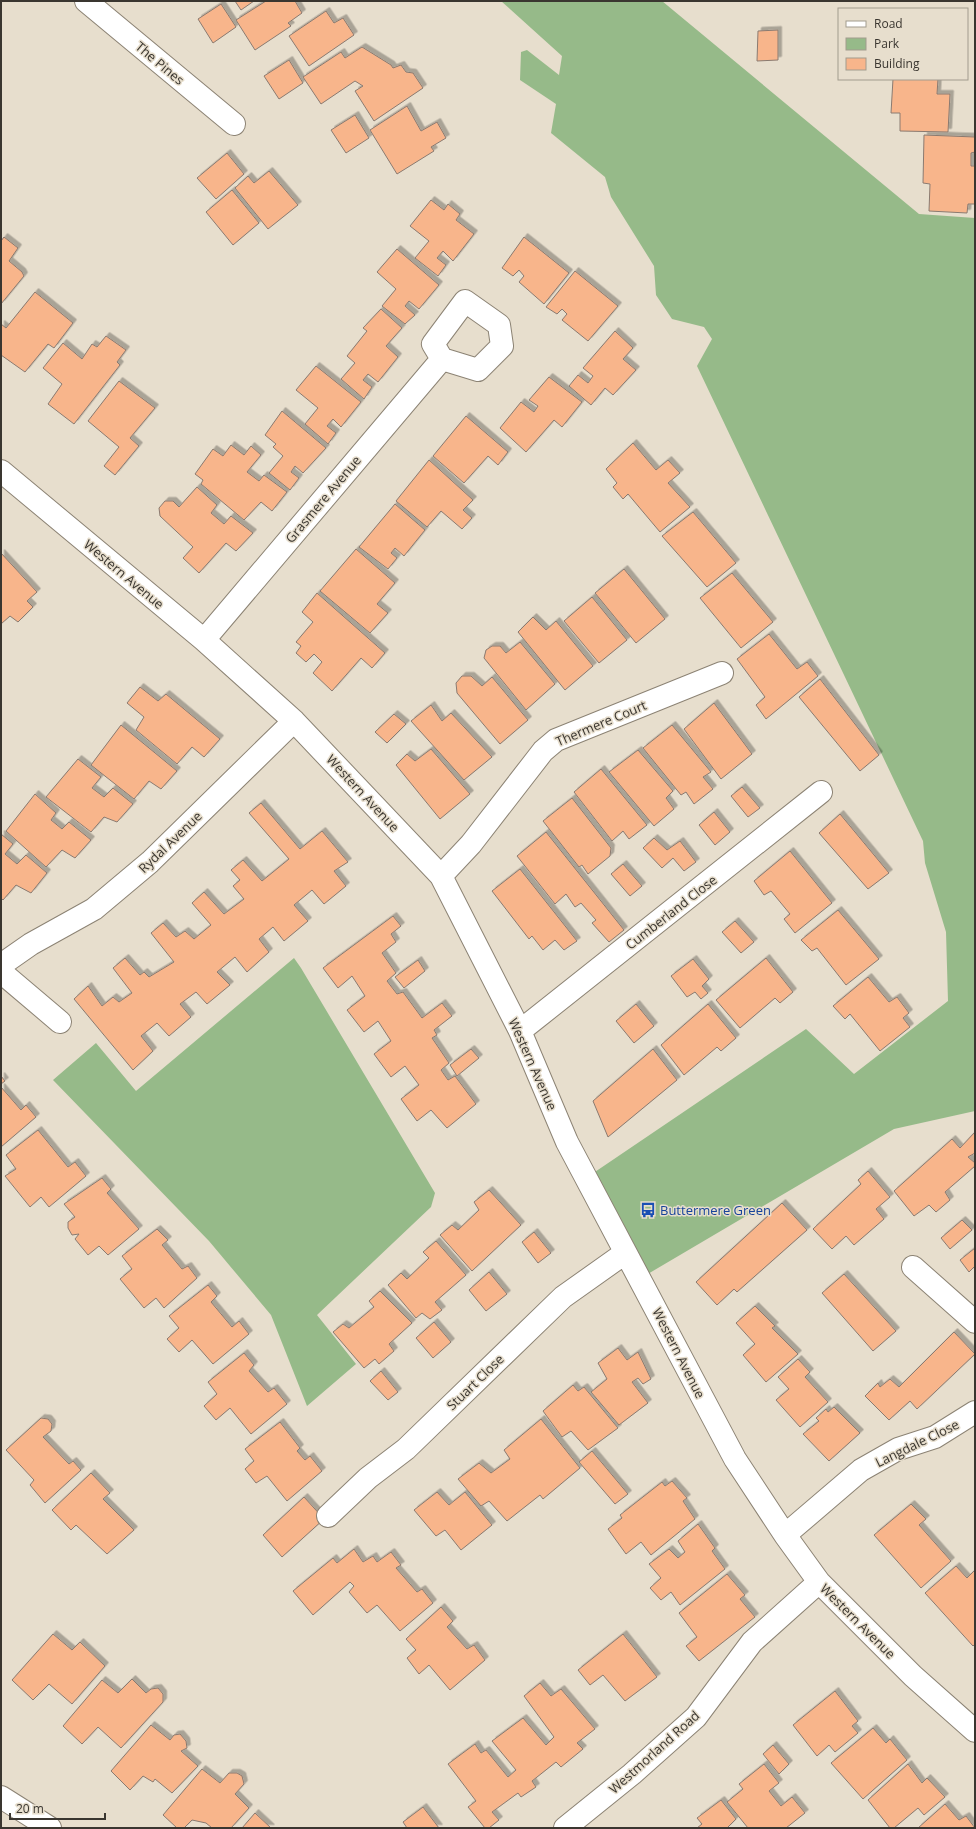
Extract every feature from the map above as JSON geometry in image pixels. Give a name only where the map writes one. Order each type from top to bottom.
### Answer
[{"type":"street","name":"The Pines","points":[[86,1],[234,124]]},
{"type":"street","name":"Grasmere Avenue","points":[[204,640],[442,359]]},
{"type":"street","name":"Western Avenue","points":[[1,471],[204,640],[294,720],[441,876],[520,1031],[567,1142],[624,1252],[641,1278],[735,1459],[785,1535],[819,1582],[913,1676],[975,1732]]},
{"type":"street","name":"Thermere Court","points":[[441,876],[471,844],[543,751],[556,740],[722,673]]},
{"type":"street","name":"Rydal Avenue","points":[[1,965],[31,944],[94,909],[150,862],[294,720]]},
{"type":"street","name":"Cumberland Close","points":[[520,1031],[821,792]]},
{"type":"street","points":[[1,972],[60,1022]]},
{"type":"street","name":"Stuart Close","points":[[328,1516],[368,1478],[406,1449],[563,1297],[624,1252]]},
{"type":"street","points":[[914,1267],[975,1322]]},
{"type":"street","name":"Langdale Close","points":[[785,1535],[861,1470],[898,1449],[935,1436],[975,1412]]},
{"type":"street","name":"Westmorland Road","points":[[565,1828],[632,1774],[696,1717],[752,1642],[819,1582]]},
{"type":"street","points":[[1,1796],[50,1828]]},
{"type":"green space","points":[[501,1],[662,1],[919,214],[975,218],[975,1111],[894,1129],[641,1278],[586,1178],[806,1029],[854,1074],[948,1001],[946,932],[925,863],[923,841],[697,366],[712,339],[704,327],[672,319],[656,295],[654,266],[611,197],[605,177],[551,133],[556,104],[520,80],[521,52],[527,50],[559,75],[562,56]]},
{"type":"green space","points":[[294,958],[435,1193],[431,1207],[317,1315],[356,1364],[307,1406],[271,1315],[209,1241],[53,1080],[96,1043],[136,1091]]},
{"type":"building","points":[[235,1],[254,1],[241,10]]},
{"type":"building","points":[[266,1],[295,1],[302,13],[288,23],[291,26],[255,50],[236,20]]},
{"type":"building","points":[[221,4],[236,27],[213,43],[198,19]]},
{"type":"building","points":[[326,11],[334,23],[343,18],[354,35],[309,66],[289,36]]},
{"type":"building","points":[[778,30],[778,60],[757,61],[758,31]]},
{"type":"building","points":[[362,47],[391,65],[393,68],[401,65],[406,72],[413,73],[423,88],[374,121],[355,91],[363,86],[355,81],[321,104],[303,77],[341,52],[345,58]]},
{"type":"building","points":[[289,60],[303,83],[279,99],[264,76]]},
{"type":"building","points":[[893,80],[938,80],[937,94],[950,94],[948,132],[900,131],[900,113],[891,113]]},
{"type":"building","points":[[407,106],[421,131],[437,122],[446,138],[431,147],[434,151],[397,174],[370,130]]},
{"type":"building","points":[[355,115],[369,138],[346,153],[331,130]]},
{"type":"building","points":[[924,135],[975,137],[975,152],[971,153],[971,166],[975,166],[975,204],[968,204],[967,213],[929,211],[930,184],[923,183]]},
{"type":"building","points":[[227,153],[244,174],[216,199],[197,178]]},
{"type":"building","points":[[269,171],[298,205],[268,229],[235,188],[248,176],[254,183]]},
{"type":"building","points":[[232,190],[259,223],[233,245],[206,212]]},
{"type":"building","points":[[431,200],[444,210],[448,204],[460,214],[456,220],[474,234],[453,261],[443,251],[437,258],[446,265],[438,276],[415,258],[429,241],[410,226]]},
{"type":"building","points":[[4,237],[18,248],[9,261],[22,272],[24,276],[1,304],[1,241]]},
{"type":"building","points":[[524,237],[569,273],[544,304],[519,282],[524,276],[519,270],[513,276],[502,268]]},
{"type":"building","points":[[397,249],[439,285],[419,309],[409,301],[405,306],[415,315],[405,324],[382,306],[396,289],[377,272]]},
{"type":"building","points":[[575,271],[618,306],[588,341],[562,320],[567,314],[562,309],[557,314],[546,307]]},
{"type":"building","points":[[35,292],[73,323],[54,348],[48,344],[25,372],[1,355],[1,324],[6,328]]},
{"type":"building","points":[[381,309],[402,328],[386,346],[398,357],[378,382],[368,374],[363,380],[372,387],[364,399],[341,379],[355,363],[347,356],[367,331],[363,328]]},
{"type":"building","points":[[615,331],[633,348],[623,359],[636,370],[613,395],[605,388],[591,405],[569,386],[578,375],[588,383],[593,376],[583,368]]},
{"type":"building","points":[[106,336],[126,350],[117,362],[120,365],[74,424],[48,404],[62,384],[43,368],[63,343],[82,359],[92,344],[97,347]]},
{"type":"building","points":[[316,366],[361,402],[341,427],[333,419],[327,426],[336,433],[328,444],[305,424],[318,408],[296,390]]},
{"type":"building","points":[[549,377],[582,402],[562,427],[554,420],[526,452],[500,428],[521,402],[534,412],[538,406],[529,400]]},
{"type":"building","points":[[119,381],[155,408],[130,438],[139,446],[115,475],[104,466],[119,447],[88,421]]},
{"type":"building","points":[[282,411],[326,448],[303,473],[295,466],[291,472],[299,478],[290,490],[269,473],[283,456],[273,447],[276,444],[265,435]]},
{"type":"building","points":[[466,416],[508,452],[498,465],[488,456],[464,483],[433,456]]},
{"type":"building","points":[[633,443],[656,470],[668,460],[680,473],[668,483],[690,507],[660,532],[628,494],[623,499],[613,487],[617,483],[606,469]]},
{"type":"building","points":[[231,445],[244,455],[251,446],[261,455],[247,472],[259,481],[264,475],[287,492],[272,511],[261,502],[244,520],[201,484],[203,480],[195,474],[213,449],[223,456]]},
{"type":"building","points":[[429,460],[473,500],[463,510],[472,518],[462,529],[441,511],[427,527],[396,501]]},
{"type":"building","points":[[197,487],[217,505],[211,513],[224,524],[231,516],[253,533],[236,551],[226,543],[199,573],[183,558],[193,547],[160,516],[159,508],[165,501],[173,501],[179,507]]},
{"type":"building","points":[[395,504],[425,530],[404,556],[395,548],[391,553],[397,558],[388,569],[359,547]]},
{"type":"building","points":[[693,512],[736,563],[707,587],[662,536]]},
{"type":"building","points":[[356,549],[395,583],[377,604],[388,613],[370,633],[320,591]]},
{"type":"building","points":[[1,553],[37,592],[27,601],[33,607],[18,622],[10,616],[1,624]]},
{"type":"building","points":[[624,569],[665,619],[636,643],[595,593]]},
{"type":"building","points":[[732,573],[773,622],[741,648],[700,598]]},
{"type":"building","points":[[317,593],[385,653],[372,668],[361,658],[332,691],[313,673],[322,662],[314,654],[306,662],[296,653],[301,646],[296,642],[313,622],[302,612]]},
{"type":"building","points":[[592,597],[627,640],[599,663],[564,621]]},
{"type":"building","points":[[533,617],[546,630],[556,621],[593,666],[565,690],[518,632]]},
{"type":"building","points":[[769,634],[797,669],[807,662],[818,676],[766,719],[756,705],[765,697],[737,659]]},
{"type":"building","points":[[520,642],[555,684],[526,710],[484,658],[486,650],[492,646],[500,646],[506,653]]},
{"type":"building","points":[[462,676],[471,676],[482,686],[492,677],[528,720],[500,744],[457,693],[456,683]]},
{"type":"building","points":[[820,679],[879,755],[860,771],[799,697]]},
{"type":"building","points":[[140,687],[158,701],[166,694],[220,739],[204,757],[192,747],[177,764],[136,730],[144,717],[127,703]]},
{"type":"building","points":[[714,703],[752,754],[721,779],[684,729]]},
{"type":"building","points":[[431,705],[442,721],[451,713],[492,757],[464,780],[411,721]]},
{"type":"building","points":[[394,714],[406,724],[387,743],[375,732]]},
{"type":"building","points":[[121,725],[177,771],[161,789],[149,781],[134,799],[91,765]]},
{"type":"building","points":[[672,725],[711,772],[703,777],[713,789],[694,804],[686,792],[681,795],[643,748]]},
{"type":"building","points":[[431,749],[470,794],[440,819],[396,765],[407,754],[415,761]]},
{"type":"building","points":[[638,750],[673,791],[666,798],[674,809],[654,826],[609,772]]},
{"type":"building","points":[[78,759],[101,777],[92,788],[104,797],[113,788],[133,804],[117,822],[104,817],[91,832],[46,797]]},
{"type":"building","points":[[601,769],[647,825],[629,839],[623,831],[612,841],[574,792]]},
{"type":"building","points":[[742,787],[760,808],[748,817],[731,796]]},
{"type":"building","points":[[35,794],[56,813],[51,820],[62,829],[69,822],[91,840],[75,858],[62,850],[46,867],[6,831]]},
{"type":"building","points":[[572,798],[611,848],[610,856],[588,874],[582,865],[579,867],[543,821]]},
{"type":"building","points":[[261,803],[300,849],[322,831],[348,862],[334,871],[346,886],[324,904],[312,890],[294,905],[308,921],[284,941],[273,927],[259,939],[269,952],[247,972],[235,957],[217,972],[230,985],[207,1004],[196,992],[180,1004],[191,1017],[169,1036],[157,1023],[141,1036],[153,1051],[133,1070],[74,999],[88,986],[102,1006],[113,997],[119,1002],[132,993],[113,968],[125,958],[140,975],[144,972],[149,977],[174,962],[151,933],[163,923],[176,937],[185,931],[194,939],[211,925],[192,903],[204,892],[224,914],[244,899],[233,886],[240,880],[231,870],[243,860],[262,881],[289,859],[249,813]]},
{"type":"building","points":[[714,812],[730,832],[715,845],[699,825]]},
{"type":"building","points":[[840,814],[889,873],[868,889],[819,833]]},
{"type":"building","points":[[546,832],[624,930],[609,942],[592,923],[596,920],[581,903],[575,907],[566,894],[555,904],[517,856]]},
{"type":"building","points":[[1,834],[13,844],[5,854],[17,864],[26,855],[47,873],[31,893],[16,885],[3,900],[1,898]]},
{"type":"building","points":[[654,838],[667,850],[680,841],[696,862],[684,871],[673,858],[662,868],[643,848]]},
{"type":"building","points":[[790,851],[832,903],[795,933],[784,919],[790,914],[771,891],[764,895],[754,881]]},
{"type":"building","points":[[623,864],[642,886],[630,896],[611,874]]},
{"type":"building","points":[[520,869],[577,941],[564,950],[555,940],[543,950],[532,936],[529,939],[492,891]]},
{"type":"building","points":[[838,910],[879,959],[846,985],[817,948],[812,951],[801,940]]},
{"type":"building","points":[[393,916],[401,926],[391,934],[396,942],[382,953],[396,973],[387,981],[397,994],[403,992],[422,1018],[442,1003],[452,1016],[434,1030],[437,1035],[432,1038],[449,1063],[441,1070],[448,1080],[455,1076],[476,1104],[447,1128],[431,1110],[417,1121],[401,1099],[419,1085],[405,1066],[391,1077],[374,1054],[391,1041],[378,1021],[364,1032],[347,1010],[365,996],[352,976],[338,988],[323,968]]},
{"type":"building","points":[[735,921],[754,942],[741,953],[722,932]]},
{"type":"building","points":[[766,958],[793,992],[780,1003],[775,998],[740,1028],[716,1000]]},
{"type":"building","points":[[693,959],[709,979],[702,986],[708,993],[701,999],[695,992],[687,997],[671,976]]},
{"type":"building","points":[[418,960],[425,971],[404,988],[395,977]]},
{"type":"building","points":[[868,977],[889,1002],[897,997],[909,1013],[903,1018],[910,1027],[880,1051],[850,1014],[845,1019],[833,1006]]},
{"type":"building","points":[[636,1004],[654,1026],[634,1043],[616,1021]]},
{"type":"building","points":[[708,1004],[736,1038],[721,1051],[717,1047],[684,1075],[661,1045]]},
{"type":"building","points":[[471,1049],[479,1058],[457,1076],[450,1065]]},
{"type":"building","points":[[653,1049],[677,1080],[608,1137],[593,1101]]},
{"type":"building","points":[[1,1076],[5,1081],[1,1084]]},
{"type":"building","points":[[1,1087],[21,1110],[26,1105],[36,1117],[1,1147]]},
{"type":"building","points":[[38,1130],[68,1167],[75,1162],[86,1176],[49,1207],[41,1197],[30,1207],[5,1176],[16,1169],[6,1155]]},
{"type":"building","points":[[975,1132],[975,1153],[968,1157],[975,1163],[975,1166],[945,1192],[950,1200],[936,1212],[929,1205],[914,1216],[894,1191],[952,1139],[960,1148]]},
{"type":"building","points":[[868,1171],[890,1197],[876,1209],[884,1219],[854,1245],[846,1236],[832,1249],[813,1229],[861,1184],[858,1180]]},
{"type":"building","points":[[102,1178],[111,1189],[107,1193],[139,1229],[108,1255],[99,1246],[88,1255],[75,1239],[79,1234],[72,1235],[68,1228],[68,1222],[75,1217],[64,1204]]},
{"type":"building","points":[[489,1190],[521,1225],[472,1271],[440,1235],[452,1225],[458,1230],[479,1210],[474,1202]]},
{"type":"building","points":[[782,1203],[807,1230],[737,1292],[734,1289],[717,1305],[696,1282]]},
{"type":"building","points":[[962,1220],[972,1230],[950,1249],[941,1238]]},
{"type":"building","points":[[157,1229],[168,1240],[162,1245],[182,1269],[188,1266],[197,1278],[164,1308],[156,1298],[144,1308],[120,1279],[132,1269],[122,1256]]},
{"type":"building","points":[[534,1232],[551,1253],[538,1263],[522,1242]]},
{"type":"building","points":[[436,1241],[466,1275],[435,1302],[442,1310],[430,1319],[422,1313],[416,1318],[388,1285],[401,1273],[407,1279],[429,1258],[423,1252]]},
{"type":"building","points":[[975,1248],[975,1266],[969,1272],[960,1260]]},
{"type":"building","points":[[489,1272],[507,1294],[486,1311],[469,1290]]},
{"type":"building","points":[[844,1274],[896,1331],[873,1351],[822,1293]]},
{"type":"building","points":[[208,1285],[217,1296],[211,1302],[232,1327],[239,1321],[249,1334],[213,1364],[192,1340],[179,1352],[167,1339],[179,1328],[169,1316]]},
{"type":"building","points":[[380,1291],[412,1323],[389,1344],[394,1351],[379,1364],[375,1359],[364,1368],[333,1332],[343,1324],[349,1328],[374,1307],[369,1301]]},
{"type":"building","points":[[755,1306],[775,1326],[772,1328],[798,1354],[766,1382],[743,1355],[755,1344],[736,1323]]},
{"type":"building","points":[[434,1322],[451,1342],[433,1358],[416,1338]]},
{"type":"building","points":[[954,1332],[975,1354],[917,1409],[910,1401],[889,1420],[865,1396],[878,1383],[880,1387],[890,1379],[899,1387]]},
{"type":"building","points":[[618,1348],[627,1360],[638,1352],[651,1379],[643,1384],[638,1378],[632,1382],[648,1403],[619,1425],[591,1392],[607,1379],[598,1363]]},
{"type":"building","points":[[244,1353],[254,1365],[249,1371],[268,1392],[274,1388],[287,1404],[251,1434],[230,1408],[216,1420],[204,1406],[217,1394],[208,1382]]},
{"type":"building","points":[[798,1359],[810,1372],[805,1377],[828,1402],[800,1427],[776,1400],[789,1389],[778,1377]]},
{"type":"building","points":[[381,1371],[398,1392],[388,1400],[370,1381]]},
{"type":"building","points":[[573,1385],[578,1391],[584,1387],[618,1428],[588,1450],[571,1431],[562,1437],[543,1411]]},
{"type":"building","points":[[834,1407],[860,1433],[829,1461],[803,1434],[819,1421],[816,1418],[826,1409],[828,1412]]},
{"type":"building","points":[[41,1418],[48,1419],[52,1424],[51,1431],[43,1437],[69,1464],[73,1461],[81,1470],[45,1503],[30,1485],[34,1480],[6,1450]]},
{"type":"building","points":[[541,1419],[580,1468],[543,1499],[540,1495],[507,1521],[489,1501],[481,1506],[458,1479],[479,1463],[491,1473],[510,1459],[504,1450]]},
{"type":"building","points":[[280,1422],[300,1448],[297,1451],[305,1460],[310,1456],[322,1471],[287,1501],[267,1476],[256,1483],[245,1469],[254,1461],[245,1449]]},
{"type":"building","points":[[592,1451],[628,1494],[615,1504],[579,1462]]},
{"type":"building","points":[[91,1473],[110,1493],[103,1499],[134,1530],[107,1554],[76,1525],[71,1530],[52,1510]]},
{"type":"building","points":[[672,1481],[687,1498],[683,1501],[695,1519],[651,1555],[641,1542],[626,1554],[608,1529],[622,1518],[620,1515],[662,1482],[665,1486]]},
{"type":"building","points":[[437,1492],[449,1505],[465,1492],[492,1525],[461,1550],[445,1530],[436,1536],[414,1510]]},
{"type":"building","points":[[304,1497],[324,1519],[282,1557],[263,1535]]},
{"type":"building","points":[[911,1504],[926,1519],[919,1525],[951,1561],[921,1588],[874,1535]]},
{"type":"building","points":[[698,1524],[715,1548],[712,1551],[725,1569],[680,1605],[671,1592],[661,1600],[650,1588],[661,1578],[649,1564],[669,1549],[678,1558],[685,1552],[678,1541]]},
{"type":"building","points":[[354,1549],[363,1562],[373,1556],[377,1562],[391,1552],[401,1565],[396,1568],[417,1592],[422,1589],[433,1603],[400,1631],[377,1605],[367,1613],[349,1592],[354,1586],[350,1582],[313,1615],[293,1591],[333,1558],[337,1563]]},
{"type":"building","points":[[956,1566],[967,1578],[975,1570],[975,1644],[973,1646],[925,1593]]},
{"type":"building","points":[[727,1574],[745,1595],[740,1599],[755,1617],[699,1661],[686,1646],[697,1637],[679,1613]]},
{"type":"building","points":[[441,1607],[453,1621],[447,1627],[467,1649],[474,1645],[485,1660],[450,1690],[429,1665],[419,1674],[407,1658],[416,1650],[406,1639]]},
{"type":"building","points":[[53,1634],[72,1650],[80,1642],[105,1666],[72,1704],[49,1684],[33,1700],[12,1680]]},
{"type":"building","points":[[623,1634],[657,1677],[625,1701],[603,1675],[590,1685],[578,1670]]},
{"type":"building","points":[[132,1679],[146,1693],[151,1689],[158,1688],[163,1694],[163,1702],[121,1748],[98,1727],[82,1744],[63,1726],[102,1680],[118,1693]]},
{"type":"building","points":[[540,1683],[551,1696],[561,1689],[595,1729],[577,1743],[583,1749],[561,1767],[556,1762],[532,1781],[536,1787],[521,1797],[518,1793],[492,1812],[499,1820],[489,1828],[485,1828],[468,1807],[476,1801],[448,1764],[475,1744],[481,1753],[486,1750],[508,1777],[516,1770],[492,1741],[523,1718],[546,1745],[554,1737],[524,1696]]},
{"type":"building","points":[[835,1691],[858,1721],[852,1726],[858,1733],[835,1752],[829,1745],[817,1756],[793,1725]]},
{"type":"building","points":[[151,1725],[170,1740],[174,1735],[180,1734],[186,1741],[187,1748],[181,1751],[198,1766],[172,1793],[155,1779],[153,1782],[143,1776],[130,1790],[111,1771]]},
{"type":"building","points":[[873,1728],[886,1743],[890,1739],[907,1760],[863,1799],[831,1763]]},
{"type":"building","points":[[773,1745],[789,1764],[779,1774],[763,1754]]},
{"type":"building","points":[[764,1764],[779,1783],[769,1791],[781,1806],[792,1797],[805,1813],[786,1828],[748,1828],[727,1802],[743,1789],[739,1784]]},
{"type":"building","points":[[908,1764],[922,1783],[927,1778],[945,1797],[924,1815],[918,1808],[894,1828],[890,1828],[868,1800]]},
{"type":"building","points":[[202,1769],[220,1783],[229,1773],[237,1773],[242,1776],[244,1784],[235,1794],[249,1808],[231,1828],[212,1828],[206,1823],[192,1820],[184,1828],[177,1828],[163,1815]]},
{"type":"building","points":[[721,1800],[736,1819],[727,1828],[697,1828],[702,1824],[697,1818]]},
{"type":"building","points":[[945,1804],[959,1820],[966,1816],[975,1828],[918,1828]]},
{"type":"building","points":[[423,1807],[439,1828],[407,1828],[403,1822]]},
{"type":"building","points":[[255,1813],[271,1828],[242,1828]]},
{"type":"place","name":"Buttermere Green","points":[[648,1210]]}]
